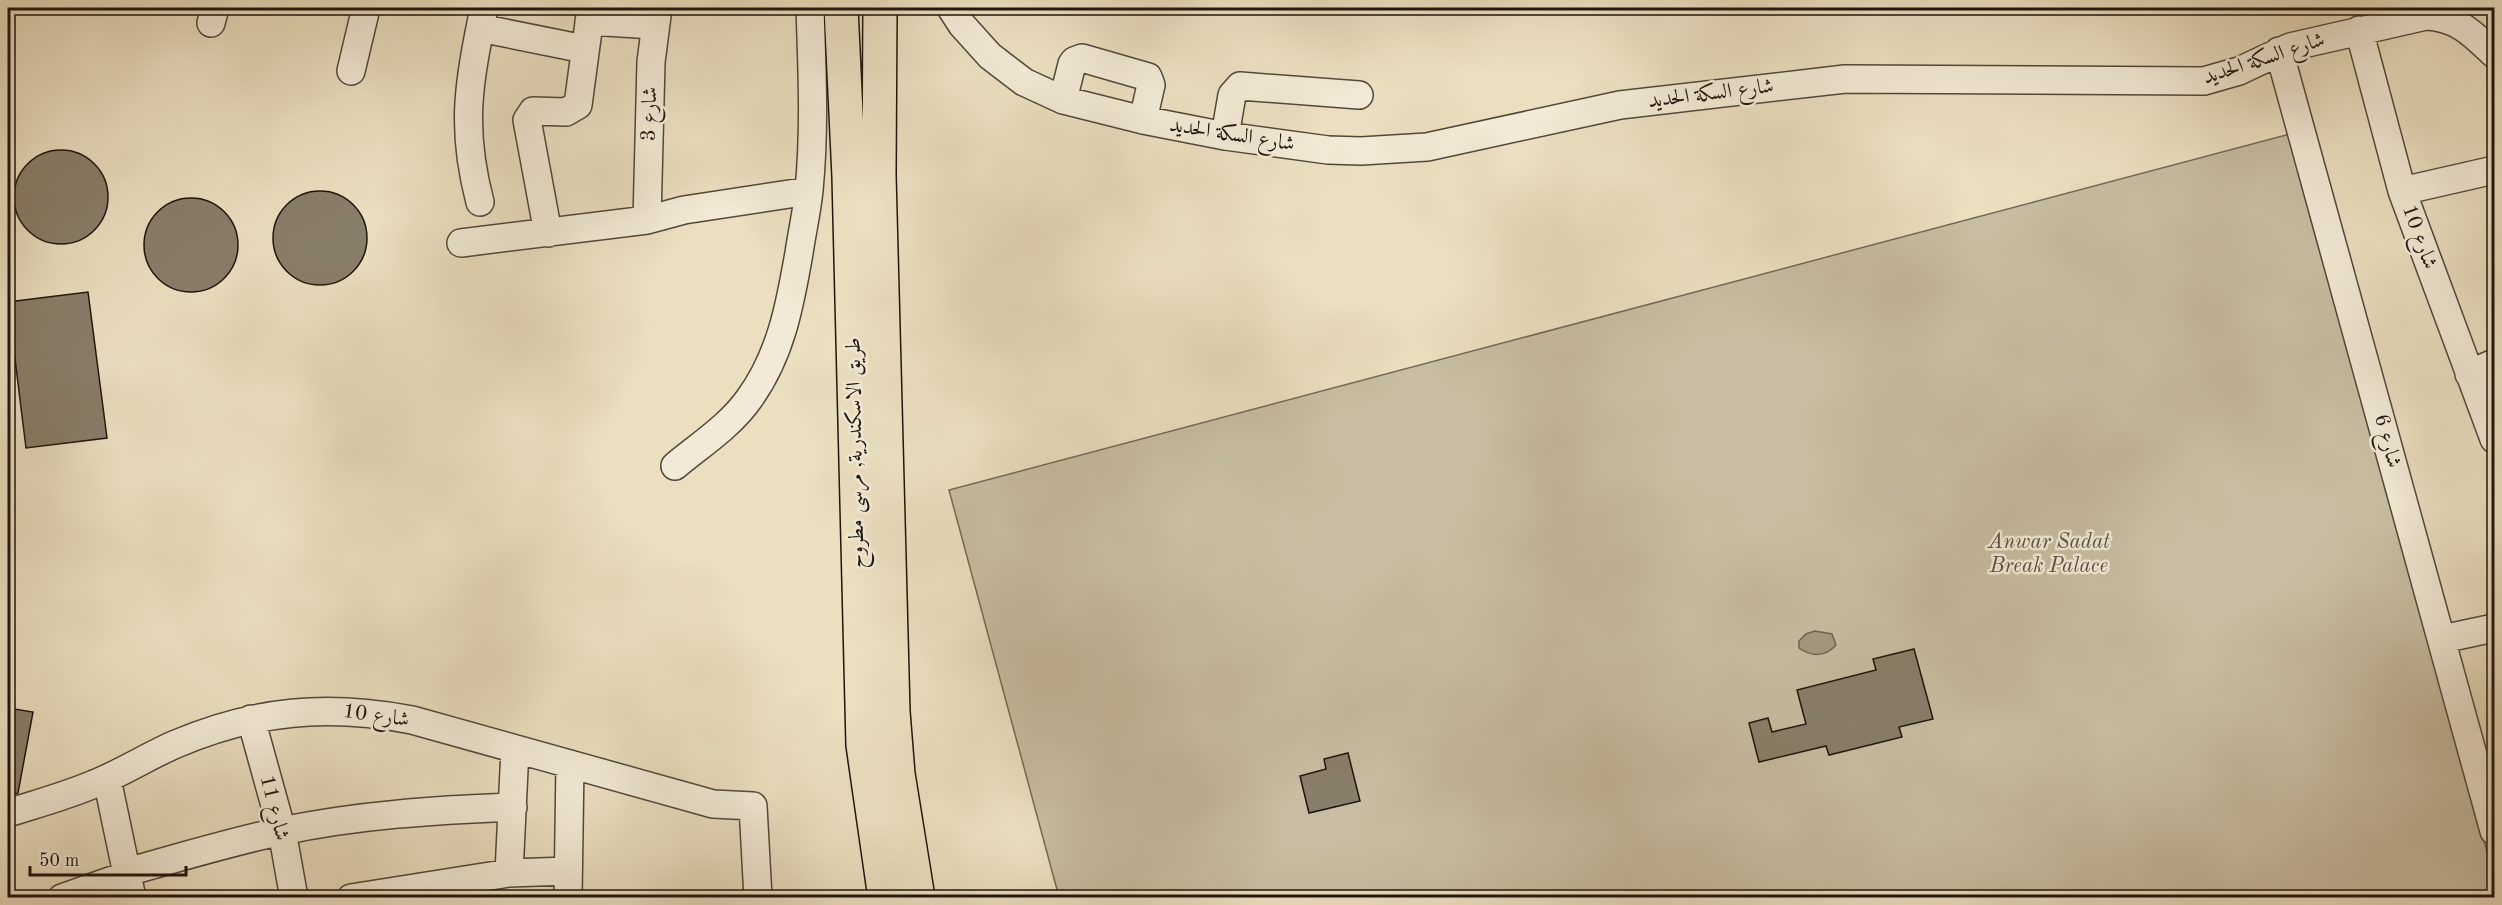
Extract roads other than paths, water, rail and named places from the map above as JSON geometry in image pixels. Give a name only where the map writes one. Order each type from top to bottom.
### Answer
[{"type":"main road","name":"طريق الاسكندرية, مرسى مطروح","points":[[841,8],[849,177],[862,727],[866,774],[885,897]]},
{"type":"main road","name":"طريق الاسكندرية, مرسى مطروح","points":[[880,8],[879,175],[893,712],[898,774],[918,897]]},
{"type":"street","points":[[351,71],[366,8]]},
{"type":"street","points":[[675,465],[733,418],[764,377],[785,324],[809,191],[813,116],[810,8]]},
{"type":"street","name":"شارع السكة الحديد","points":[[951,8],[962,25],[990,56],[1024,82],[1063,100],[1143,120],[1225,136],[1328,150],[1394,150],[1459,141],[1620,105],[1838,80],[2204,81],[2239,71],[2279,51],[2359,30],[2426,16],[2437,16],[2467,28],[2494,54]]},
{"type":"street","points":[[548,233],[527,120],[532,111],[566,112],[578,105],[590,14],[656,16]]},
{"type":"street","name":"شارع 3","points":[[647,220],[656,16]]},
{"type":"street","points":[[480,202],[471,171],[467,116],[471,72],[482,18],[584,49]]},
{"type":"street","name":"شارع 10","points":[[2359,30],[2402,191],[2494,439]]},
{"type":"street","name":"شارع 6","points":[[2279,51],[2442,639],[2485,758],[2494,831]]},
{"type":"street","points":[[1063,100],[1072,64],[1082,58],[1148,77],[1151,85],[1143,120]]},
{"type":"street","points":[[1225,136],[1232,95],[1240,86],[1359,95]]},
{"type":"street","points":[[2402,191],[2494,171]]},
{"type":"street","points":[[461,243],[647,220],[684,210],[809,191]]},
{"type":"street","points":[[2469,374],[2494,363]]},
{"type":"street","points":[[2442,639],[2494,628]]},
{"type":"street","name":"شارع 10","points":[[8,813],[107,779],[173,745],[212,730],[251,719],[291,712],[332,710],[372,713],[412,720],[713,804],[753,806],[758,897]]},
{"type":"street","name":"شارع 11","points":[[251,719],[282,831],[294,897]]},
{"type":"street","points":[[510,873],[515,749]]},
{"type":"street","points":[[568,897],[570,764]]},
{"type":"street","points":[[107,779],[129,881]]},
{"type":"street","points":[[67,897],[129,881],[282,831],[369,817],[436,810],[513,807]]},
{"type":"street","points":[[351,897],[404,893],[510,873],[568,871]]},
{"type":"park label","name":"Anwar Sadat Break Palace","points":[[2049,554]]}]
